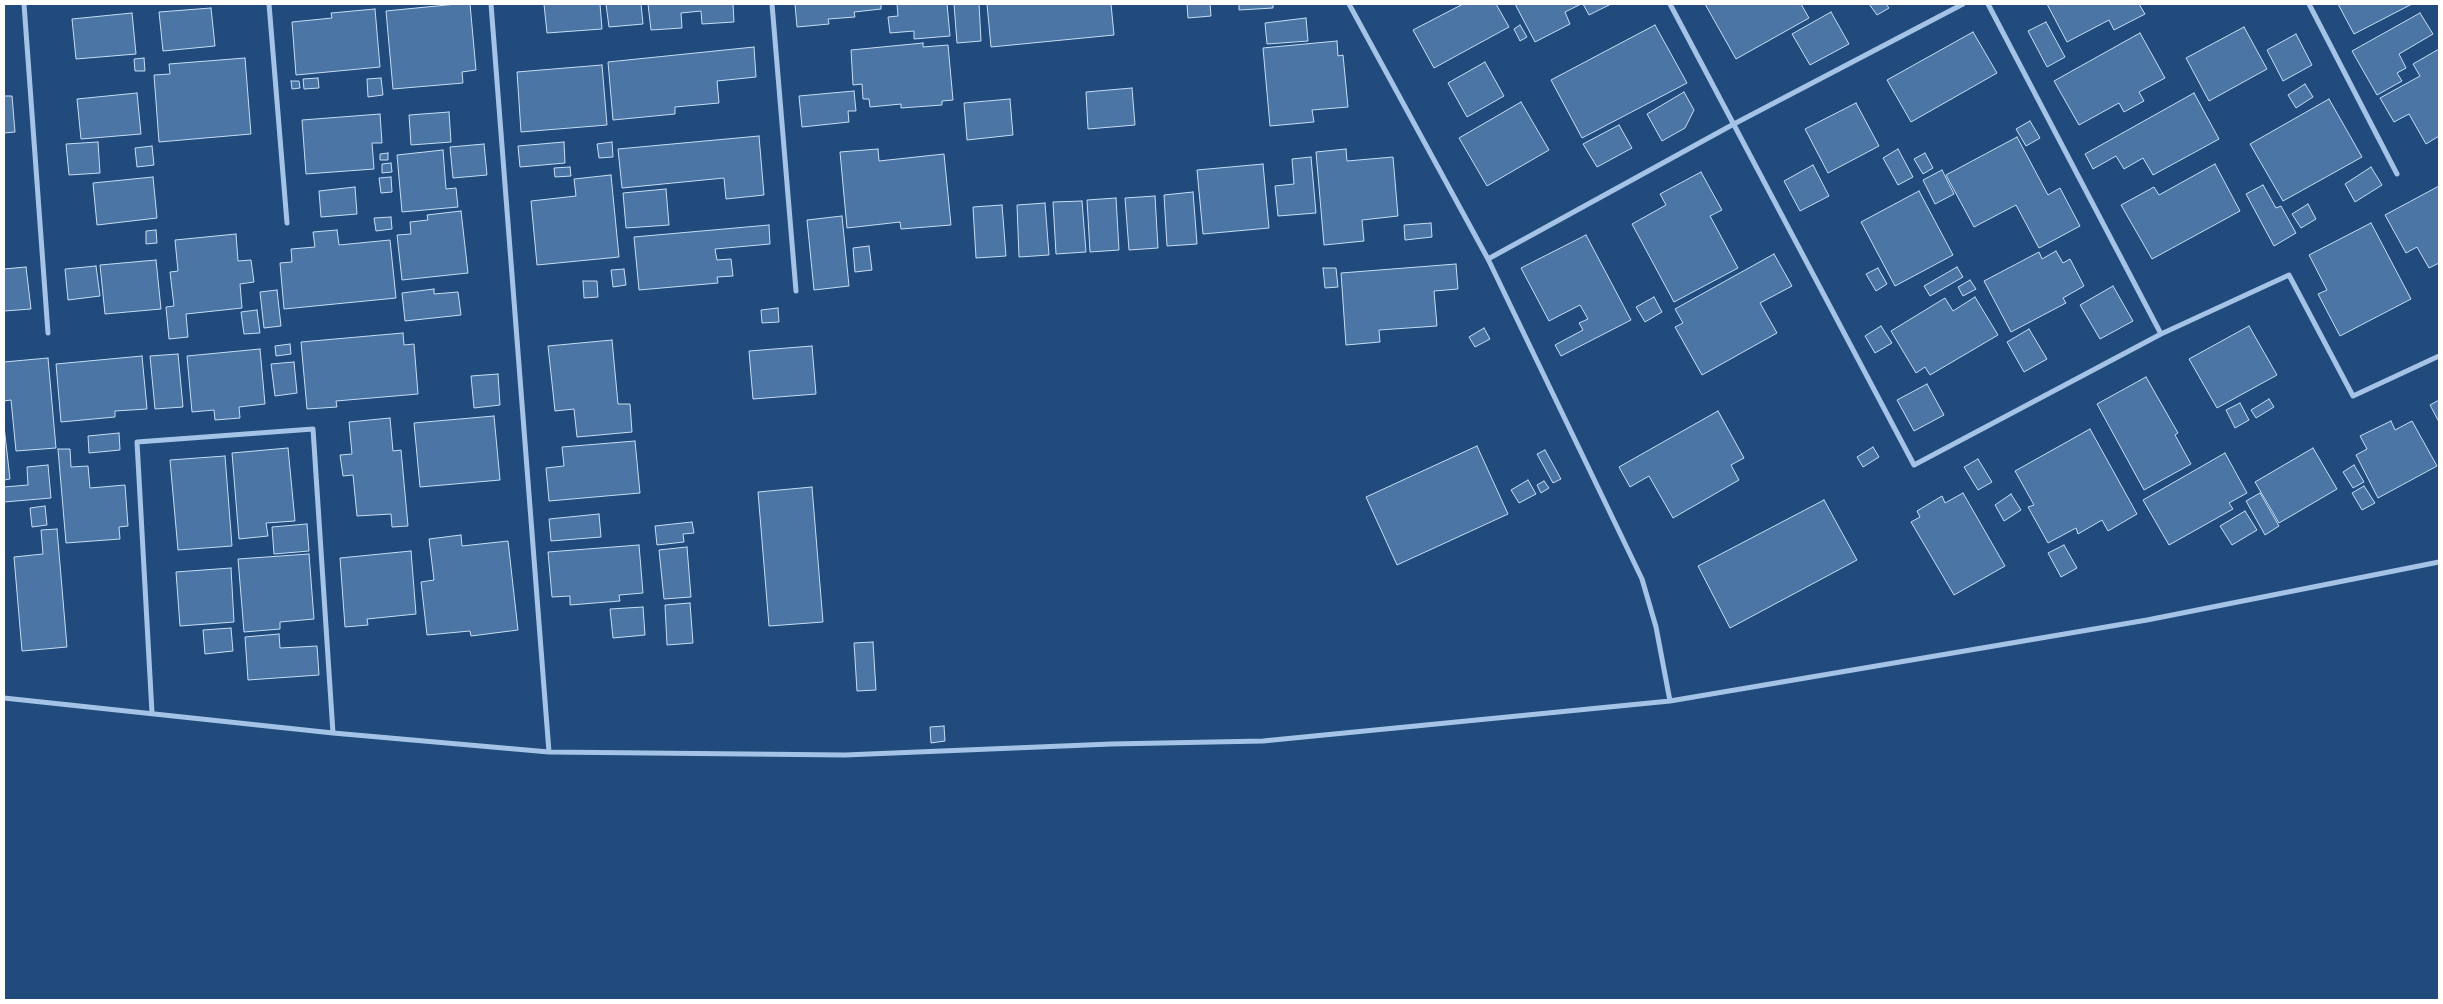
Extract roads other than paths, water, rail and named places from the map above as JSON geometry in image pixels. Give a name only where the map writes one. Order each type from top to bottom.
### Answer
[{"type":"street","points":[[24,4],[48,333]]},
{"type":"street","points":[[269,4],[287,223]]},
{"type":"street","points":[[491,4],[549,752]]},
{"type":"street","points":[[772,4],[796,291]]},
{"type":"street","points":[[1349,4],[1488,259],[1642,579],[1656,627],[1670,701]]},
{"type":"street","points":[[1670,4],[1732,125],[1914,465],[2161,334],[2289,275],[2352,396],[2439,356]]},
{"type":"street","points":[[1488,259],[1732,125],[1963,4]]},
{"type":"street","points":[[1988,4],[2161,334]]},
{"type":"street","points":[[2308,4],[2397,174]]},
{"type":"street","points":[[152,713],[136,442],[314,429],[333,733]]},
{"type":"street","points":[[4,698],[333,733],[549,752],[845,755],[1111,744],[1263,741],[1670,701],[2147,620],[2439,562]]}]
